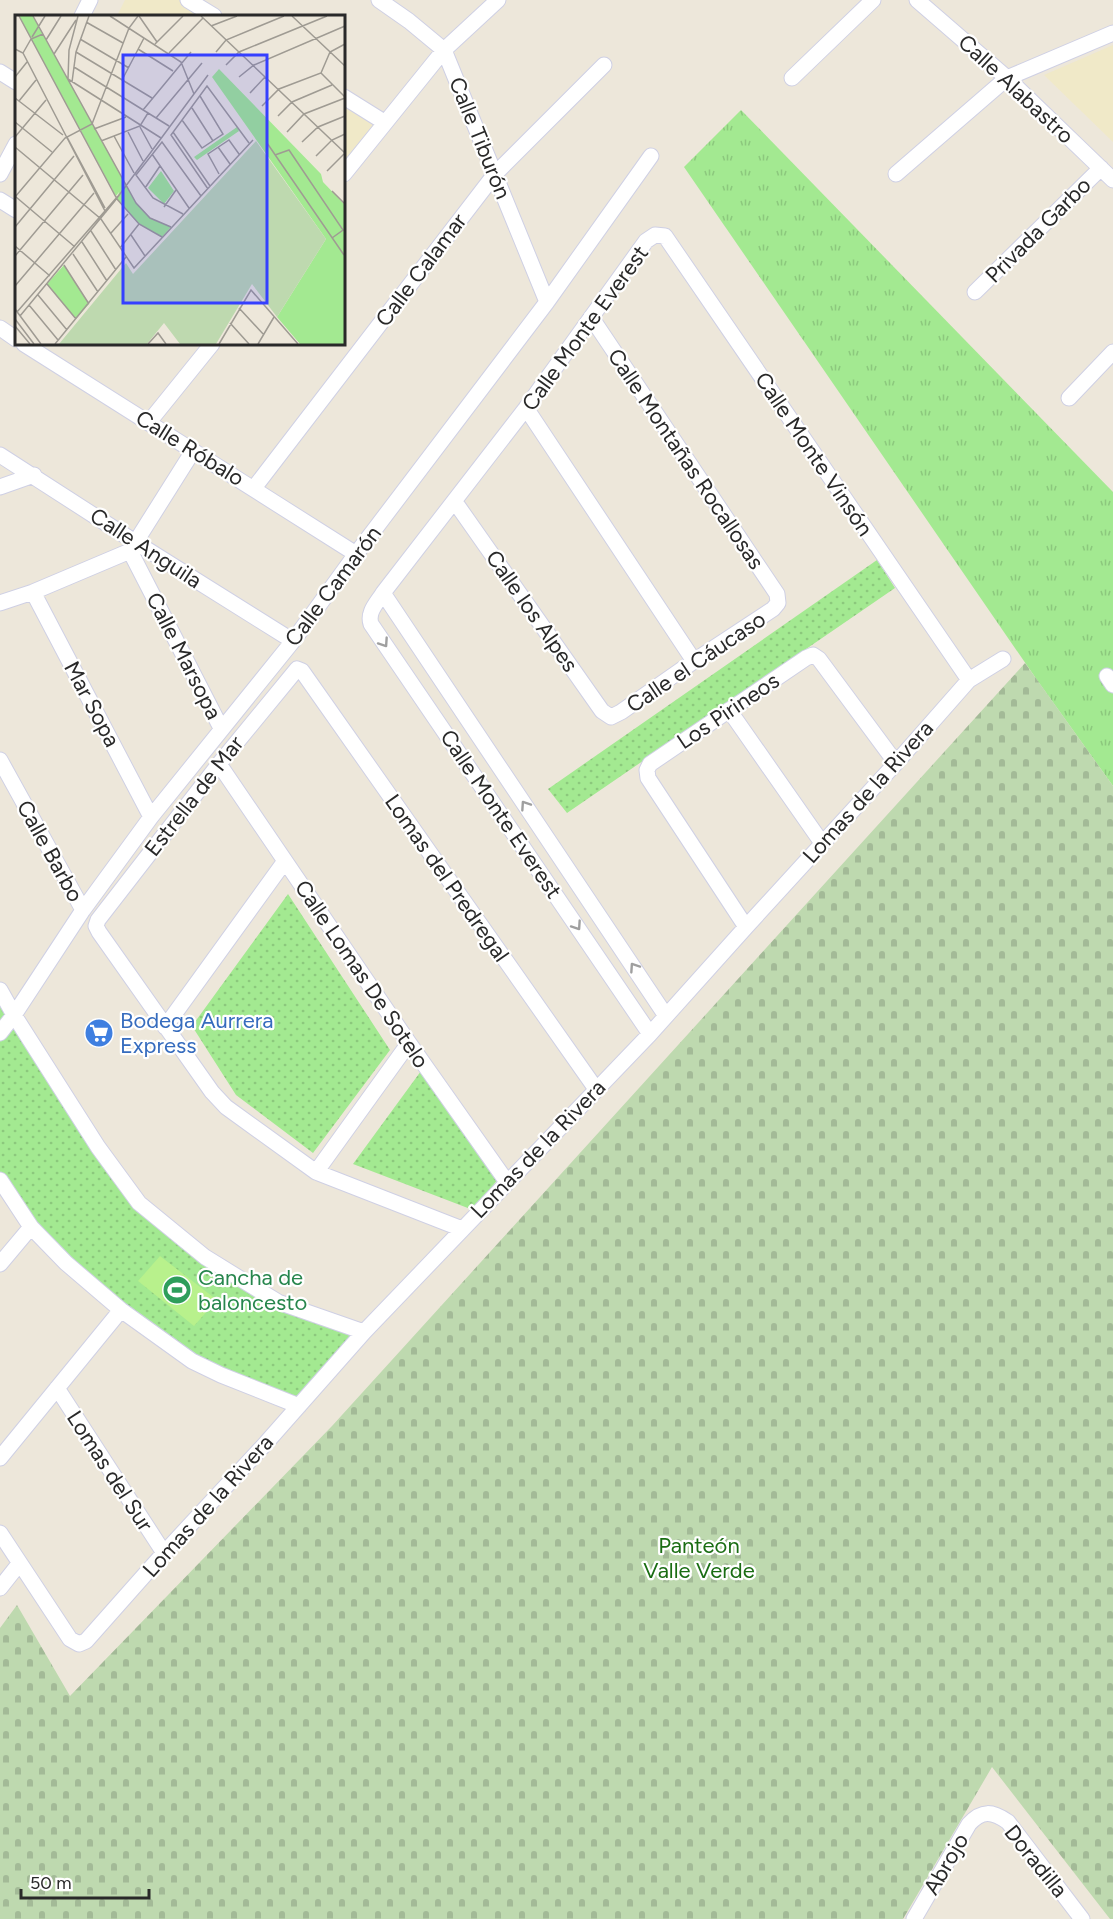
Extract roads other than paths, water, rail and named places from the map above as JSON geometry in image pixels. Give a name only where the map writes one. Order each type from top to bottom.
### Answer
[{"type":"street","points":[[82,15],[90,0]]},
{"type":"street","points":[[188,0],[212,15]]},
{"type":"street","name":"Calle Tiburón","points":[[379,0],[444,50],[547,302]]},
{"type":"street","points":[[345,173],[444,50],[498,0]]},
{"type":"street","points":[[792,78],[873,0]]},
{"type":"street","name":"Calle Alabastro","points":[[917,0],[1007,78],[1113,180]]},
{"type":"street","points":[[896,174],[1007,78],[1113,33]]},
{"type":"street","name":"Calle Calamar","points":[[254,488],[495,174],[604,64]]},
{"type":"street","points":[[0,72],[15,81]]},
{"type":"street","points":[[345,98],[384,122]]},
{"type":"street","points":[[0,174],[15,146]]},
{"type":"street","name":"Calle Camarón","points":[[0,1032],[14,1015],[83,910],[151,817],[293,640],[547,302],[651,156]]},
{"type":"street","name":"Privada Garbo","points":[[975,292],[1101,168]]},
{"type":"street","points":[[0,200],[15,209]]},
{"type":"street","name":"Calle Monte Everest","points":[[650,1034],[369,618],[383,593],[526,408],[646,242],[655,236]]},
{"type":"street","name":"Calle Monte Vinsón","points":[[655,236],[665,236],[969,680]]},
{"type":"street","name":"Calle Montañas Rocallosas","points":[[591,317],[777,594],[778,603]]},
{"type":"street","points":[[0,328],[15,338]]},
{"type":"street","name":"Calle Róbalo","points":[[26,345],[356,554]]},
{"type":"street","points":[[149,422],[211,345]]},
{"type":"street","points":[[1069,398],[1113,352]]},
{"type":"street","points":[[526,408],[694,661]]},
{"type":"street","points":[[0,603],[33,592],[132,547],[193,451]]},
{"type":"street","name":"Calle Anguila","points":[[0,454],[33,475],[132,547],[293,640]]},
{"type":"street","points":[[0,487],[33,475]]},
{"type":"street","name":"Calle los Alpes","points":[[455,502],[602,711],[611,717]]},
{"type":"street","name":"Calle Marsopa","points":[[132,547],[221,728]]},
{"type":"street","name":"Mar Sopa","points":[[33,592],[151,817]]},
{"type":"street","name":"Calle Monte Everest","points":[[383,593],[666,1016]]},
{"type":"street","name":"Calle el Cáucaso","points":[[611,717],[773,609],[778,603]]},
{"type":"street","name":"Los Pirineos","points":[[746,927],[648,778],[646,770],[650,764],[806,658],[813,656],[819,659],[896,764]]},
{"type":"street","name":"Lomas de la Rivera","points":[[20,1564],[70,1639],[79,1644],[87,1641],[364,1332],[650,1034],[896,764],[969,680],[1003,659]]},
{"type":"street","name":"Estrella de Mar","points":[[165,1027],[99,932],[96,926],[98,920],[219,764],[297,669]]},
{"type":"street","name":"Lomas del Predregal","points":[[297,669],[302,671],[309,680],[596,1089]]},
{"type":"street","points":[[729,710],[822,843]]},
{"type":"street","name":"Calle Barbo","points":[[0,760],[83,910]]},
{"type":"street","name":"Calle Lomas De Sotelo","points":[[219,764],[409,1043],[507,1182]]},
{"type":"street","points":[[285,861],[165,1027],[212,1092],[226,1107],[316,1172],[462,1229]]},
{"type":"street","points":[[0,990],[98,1147],[140,1203],[205,1257],[278,1302],[364,1332]]},
{"type":"street","points":[[316,1172],[409,1043]]},
{"type":"street","points":[[0,1180],[32,1227],[66,1263],[121,1310],[192,1361],[299,1406]]},
{"type":"street","points":[[0,1263],[32,1227]]},
{"type":"street","points":[[0,1458],[121,1310]]},
{"type":"street","name":"Lomas del Sur","points":[[57,1388],[164,1553]]},
{"type":"street","points":[[0,1533],[20,1564],[0,1588]]},
{"type":"street","name":"Abrojo","points":[[914,1919],[969,1824],[975,1817],[983,1814]]},
{"type":"street","name":"Doradilla","points":[[983,1814],[999,1816],[1008,1822],[1082,1919]]},
{"type":"place","name":"Bodega Aurrera Express","points":[[99,1033]]},
{"type":"place","name":"Cancha de baloncesto","points":[[177,1290]]},
{"type":"park label","name":"Panteón Valle Verde","points":[[699,1558]]}]
